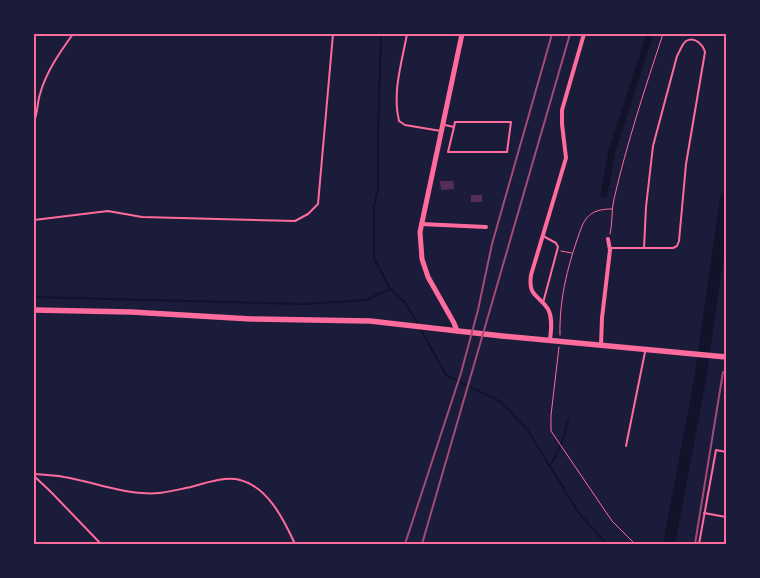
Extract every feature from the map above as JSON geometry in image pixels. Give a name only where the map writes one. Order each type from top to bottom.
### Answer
[{"type":"main road","points":[[34,310],[130,312],[251,319],[370,321],[724,357]]},
{"type":"street","points":[[457,331],[428,277],[422,259],[420,232],[462,34]]},
{"type":"street","points":[[550,340],[551,320],[548,310],[530,286],[531,275],[566,158],[562,110],[584,34]]},
{"type":"street","points":[[421,224],[486,227]]},
{"type":"street","points":[[602,345],[602,318],[610,248],[608,239]]},
{"type":"lane","points":[[34,121],[40,94],[48,74],[60,51],[73,34]]},
{"type":"lane","points":[[34,220],[108,211],[142,217],[295,221],[308,214],[318,204],[333,34]]},
{"type":"lane","points":[[407,34],[397,95],[396,109],[398,121],[405,125],[441,132]]},
{"type":"lane","points":[[610,248],[644,248],[673,248],[677,246],[679,241],[686,164],[705,52],[704,47],[699,42],[691,40],[686,41],[677,56],[653,146],[646,207],[644,248]]},
{"type":"lane","points":[[454,122],[512,122],[508,152],[448,152],[454,127],[454,122]]},
{"type":"lane","points":[[443,124],[454,127]]},
{"type":"lane","points":[[542,236],[556,243],[556,252],[543,304]]},
{"type":"lane","points":[[626,446],[645,350]]},
{"type":"lane","points":[[699,544],[716,450],[726,452]]},
{"type":"lane","points":[[34,475],[101,544]]},
{"type":"lane","points":[[34,475],[63,476],[122,491],[142,493],[162,493],[227,480],[239,480],[251,485],[265,496],[276,509],[295,544]]},
{"type":"lane","points":[[704,513],[726,517]]},
{"type":"path","points":[[608,239],[611,231],[612,209],[637,111],[663,34]]},
{"type":"path","points":[[560,336],[560,303],[582,226],[588,215],[598,210],[612,209]]},
{"type":"path","points":[[556,252],[563,251],[573,254]]},
{"type":"path","points":[[559,347],[550,428],[612,521],[635,544]]},
{"type":"building","points":[[440,181],[453,181],[454,189],[441,190]]},
{"type":"building","points":[[471,195],[482,195],[482,202],[471,202]]},
{"type":"waterway","points":[[381,34],[378,188],[374,206],[374,258],[390,289],[405,302],[418,324]]},
{"type":"waterway","points":[[604,194],[612,151],[650,34]]},
{"type":"waterway","points":[[669,544],[700,380],[726,198]]},
{"type":"waterway","points":[[34,297],[305,304],[366,300],[390,289]]},
{"type":"waterway","points":[[420,328],[446,375],[501,402],[527,429],[578,512],[606,544]]},
{"type":"waterway","points":[[549,466],[562,444],[568,419]]},
{"type":"railway","points":[[405,544],[461,373],[478,310],[492,244],[552,34]]},
{"type":"railway","points":[[422,544],[570,34]]},
{"type":"railway","points":[[695,544],[723,372]]}]
